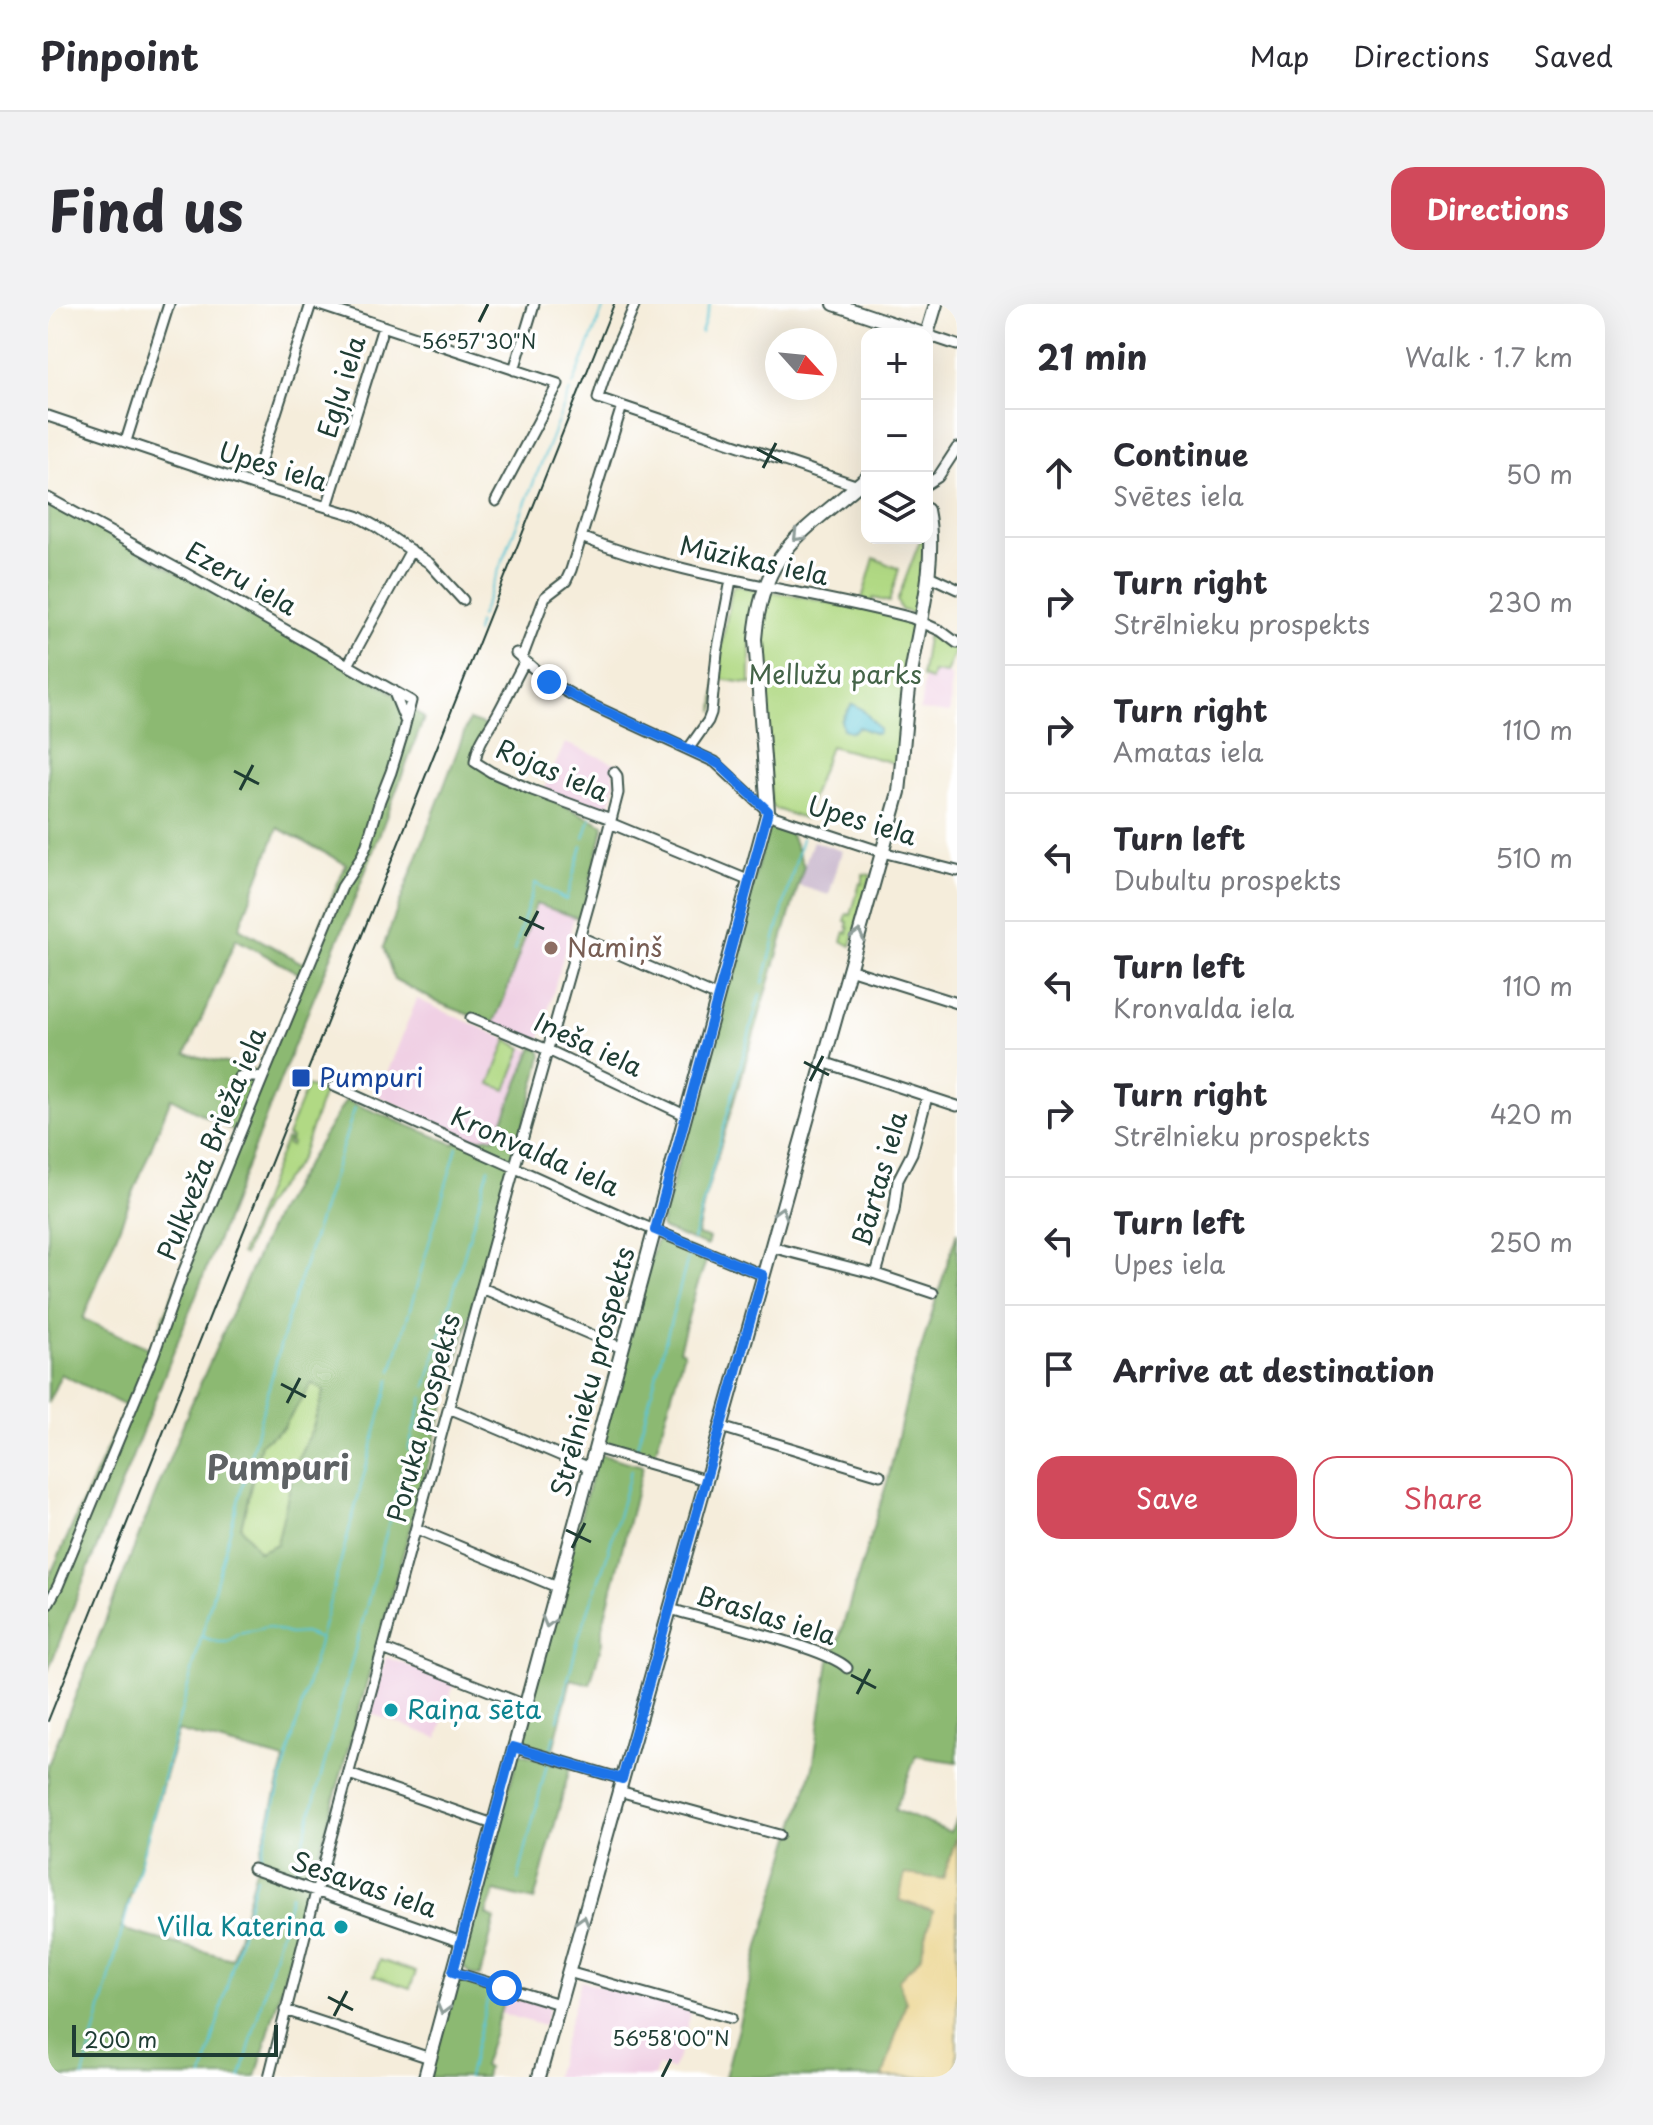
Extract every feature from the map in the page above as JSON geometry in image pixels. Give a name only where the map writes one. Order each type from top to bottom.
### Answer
[{"type":"main road","points":[[834,304],[908,328]]},
{"type":"main road","points":[[928,328],[936,304]]},
{"type":"main road","name":"Strēlnieku prospekts","points":[[425,2077],[768,811],[755,639],[757,616],[765,587],[780,555],[794,539],[861,486]]},
{"type":"main road","points":[[539,2077],[899,792],[910,679],[929,544]]},
{"type":"street","points":[[126,441],[169,304]]},
{"type":"street","points":[[253,485],[313,304],[558,384],[496,501]]},
{"type":"street","points":[[514,370],[534,304]]},
{"type":"street","points":[[635,304],[598,398],[861,482]]},
{"type":"street","name":"Egļu iela","points":[[327,507],[383,327]]},
{"type":"street","points":[[933,336],[957,345]]},
{"type":"street","points":[[521,657],[545,597],[566,581],[622,406]]},
{"type":"street","name":"Upes iela","points":[[48,416],[253,485],[357,516],[429,563],[463,600]]},
{"type":"street","points":[[933,480],[957,448]]},
{"type":"street","name":"Ezeru iela","points":[[48,498],[411,701]]},
{"type":"street","name":"Mūzikas iela","points":[[581,537],[660,563],[890,612],[920,621],[957,643]]},
{"type":"street","points":[[348,665],[411,550]]},
{"type":"street","points":[[927,575],[957,589]]},
{"type":"street","points":[[689,748],[711,713],[717,653],[731,580]]},
{"type":"street","name":"Upes iela","points":[[521,657],[549,682],[585,702],[720,765],[773,816],[882,852],[957,871]]},
{"type":"street","name":"Rojas iela","points":[[521,657],[495,719],[476,751],[475,762],[532,790],[750,881]]},
{"type":"street","points":[[393,690],[405,720]]},
{"type":"street","name":"Pulkveža Brieža iela","points":[[48,1604],[149,1367],[183,1273],[342,887],[367,844],[411,701]]},
{"type":"street","name":"Poruka prospekts","points":[[269,2077],[316,1892],[580,937],[619,786],[614,772]]},
{"type":"street","points":[[580,937],[718,997]]},
{"type":"street","points":[[849,969],[957,1003]]},
{"type":"street","name":"Ineša iela","points":[[471,1018],[548,1050],[685,1115]]},
{"type":"street","points":[[823,1062],[957,1106]]},
{"type":"street","points":[[239,1077],[263,1077]]},
{"type":"street","name":"Kronvalda iela","points":[[334,1086],[763,1275]]},
{"type":"street","name":"Bārtas iela","points":[[876,1274],[894,1211],[898,1180],[912,1153],[927,1097]]},
{"type":"street","points":[[771,1247],[876,1274],[933,1293]]},
{"type":"street","points":[[482,1288],[622,1348]]},
{"type":"street","points":[[449,1408],[590,1468]]},
{"type":"street","points":[[721,1427],[880,1475]]},
{"type":"street","points":[[595,1448],[706,1480]]},
{"type":"street","points":[[417,1529],[557,1587]]},
{"type":"street","name":"Braslas iela","points":[[670,1609],[795,1645],[841,1661],[847,1668]]},
{"type":"street","points":[[383,1649],[525,1705]]},
{"type":"street","points":[[513,1747],[779,1835]]},
{"type":"street","points":[[349,1774],[493,1824]]},
{"type":"street","name":"Sesavas iela","points":[[253,1869],[461,1942]]},
{"type":"street","points":[[453,1972],[559,2004]]},
{"type":"street","points":[[568,1972],[731,2018]]},
{"type":"street","points":[[285,2010],[430,2058]]},
{"type":"shaded area","points":[[926,665],[951,676],[950,713],[920,710]]},
{"type":"shaded area","points":[[565,743],[617,764],[612,776],[616,779],[607,815],[544,790]]},
{"type":"shaded area","points":[[813,841],[842,851],[829,895],[797,885]]},
{"type":"shaded area","points":[[536,904],[574,917],[539,1044],[493,1024]]},
{"type":"shaded area","points":[[417,999],[539,1054],[503,1152],[378,1096]]},
{"type":"shaded area","name":"Raiņa sēta","points":[[386,1657],[454,1683],[438,1738],[369,1713]]},
{"type":"shaded area","points":[[581,1981],[691,2011],[680,2053],[672,2070],[658,2066],[654,2077],[554,2077]]},
{"type":"shaded area","points":[[507,1991],[550,2005],[544,2026],[500,2013]]},
{"type":"green space","points":[[48,501],[385,687],[424,718],[48,1671],[48,1580],[126,1406],[61,1374],[48,1403]],"holes":[[[278,828],[346,864],[304,964],[239,928]],[[236,939],[300,974],[260,1071],[186,1054]],[[171,1098],[237,1133],[151,1349],[83,1319]]]},
{"type":"green space","points":[[919,544],[925,544],[917,608],[911,613],[901,610],[897,601]]},
{"type":"green space","points":[[874,558],[899,569],[889,602],[873,598],[871,606],[861,602]]},
{"type":"green space","points":[[735,585],[757,590],[750,629],[750,682],[753,684],[719,679],[714,712],[717,672]]},
{"type":"green space","name":"Mellužu parks","points":[[768,593],[889,614],[912,622],[915,628],[898,764],[830,746],[804,819],[771,805],[759,640]]},
{"type":"green space","points":[[941,635],[957,647],[946,674],[933,672],[931,680],[922,677],[922,673],[927,637]]},
{"type":"green space","points":[[469,720],[489,727],[476,763],[604,825],[581,919],[536,904],[493,1024],[439,1003],[394,979],[383,947]]},
{"type":"green space","points":[[769,823],[788,828],[804,866],[705,1198],[697,1235],[709,1238],[707,1246],[662,1229],[661,1225]]},
{"type":"green space","points":[[863,874],[871,875],[851,946],[842,941],[849,928],[845,921],[847,914],[851,915],[860,883],[863,884]]},
{"type":"green space","points":[[507,1040],[523,1048],[506,1090],[490,1084]]},
{"type":"green space","points":[[533,1047],[540,1050],[542,1055],[538,1073],[256,2077],[48,2077],[48,1765],[190,1407],[275,1215],[346,1100],[454,1144],[459,1140],[496,1137]],"holes":[[[312,1383],[324,1391],[312,1430],[295,1464],[277,1544],[259,1552],[241,1527],[261,1443],[282,1429]],[[178,1731],[285,1760],[232,1959],[121,1929]]]},
{"type":"green space","points":[[307,1086],[324,1092],[301,1157],[265,1204],[244,1255],[241,1254],[286,1139],[291,1146],[291,1138],[287,1136]]},
{"type":"green space","points":[[957,1232],[957,1762],[916,1756],[895,1810],[950,1832],[957,1818],[957,1836],[943,1879],[905,1875],[933,1911],[920,1958],[899,1980],[906,2002],[883,2077],[725,2077],[761,1939],[813,1767],[829,1661],[836,1648],[888,1479],[911,1381]]},
{"type":"green space","points":[[666,1238],[708,1256],[679,1350],[684,1352],[653,1460],[601,1443],[655,1243]]},
{"type":"green space","points":[[312,1383],[324,1390],[312,1430],[295,1464],[277,1545],[259,1552],[241,1527],[261,1443],[282,1429]]},
{"type":"green space","points":[[602,1455],[643,1466],[590,1684],[571,1679],[550,1755],[522,1746],[519,1742],[596,1459]]},
{"type":"green space","points":[[519,1753],[570,1768],[534,1901],[495,1891],[486,1914],[495,1919],[480,1976],[476,1976],[467,1971],[460,1958]]},
{"type":"green space","points":[[380,1960],[416,1972],[410,1988],[374,1976]]},
{"type":"green space","points":[[463,1979],[507,1991],[483,2066],[487,2068],[485,2077],[429,2077],[453,1986]]},
{"type":"sand","points":[[957,1836],[957,2077],[883,2077],[906,2002],[898,1980],[920,1958],[933,1911],[899,1900],[905,1874],[943,1879]]},
{"type":"water","points":[[852,704],[867,714],[879,732],[876,734],[859,727],[852,732],[843,729],[841,721]]},
{"type":"waterway","points":[[573,385],[605,304]]},
{"type":"waterway","points":[[701,333],[710,304]]},
{"type":"waterway","points":[[480,617],[570,391]]},
{"type":"waterway","points":[[476,633],[478,623]]},
{"type":"waterway","points":[[584,838],[591,817]]},
{"type":"waterway","points":[[763,983],[802,838]]},
{"type":"waterway","points":[[514,951],[535,883],[566,900],[582,846]]},
{"type":"waterway","points":[[693,1240],[760,994]]},
{"type":"waterway","points":[[132,1893],[288,1317],[355,1107]]},
{"type":"waterway","points":[[392,1371],[457,1147]]},
{"type":"waterway","points":[[426,1387],[489,1168]]},
{"type":"waterway","points":[[635,1454],[690,1250]]},
{"type":"waterway","points":[[259,1863],[390,1379]]},
{"type":"waterway","points":[[408,1450],[423,1397]]},
{"type":"waterway","points":[[295,1873],[406,1459]]},
{"type":"waterway","points":[[558,1720],[578,1640],[607,1556],[631,1470]]},
{"type":"waterway","points":[[203,1637],[227,1642],[239,1634],[267,1627],[318,1638]]},
{"type":"waterway","points":[[550,1753],[554,1735]]},
{"type":"waterway","points":[[518,1880],[547,1764]]},
{"type":"waterway","points":[[203,2077],[256,1877]]},
{"type":"waterway","points":[[241,2077],[291,1894]]},
{"type":"waterway","points":[[83,2077],[130,1901]]},
{"type":"waterway","points":[[468,2077],[490,1989]]},
{"type":"railway","points":[[48,1721],[614,304]]},
{"type":"place","name":"Namiņš","points":[[551,948]]},
{"type":"place","name":"Pumpuri","points":[[301,1078]]},
{"type":"place","name":"Raiņa sēta","points":[[391,1710]]},
{"type":"place","name":"Villa Katerina","points":[[341,1927]]},
{"type":"district","name":"Pumpuri","points":[[278,1468]]},
{"type":"route","points":[[504,1988],[453,1972],[513,1747],[622,1779],[763,1275],[655,1230],[768,811],[710,759],[585,702],[549,682]]}]
